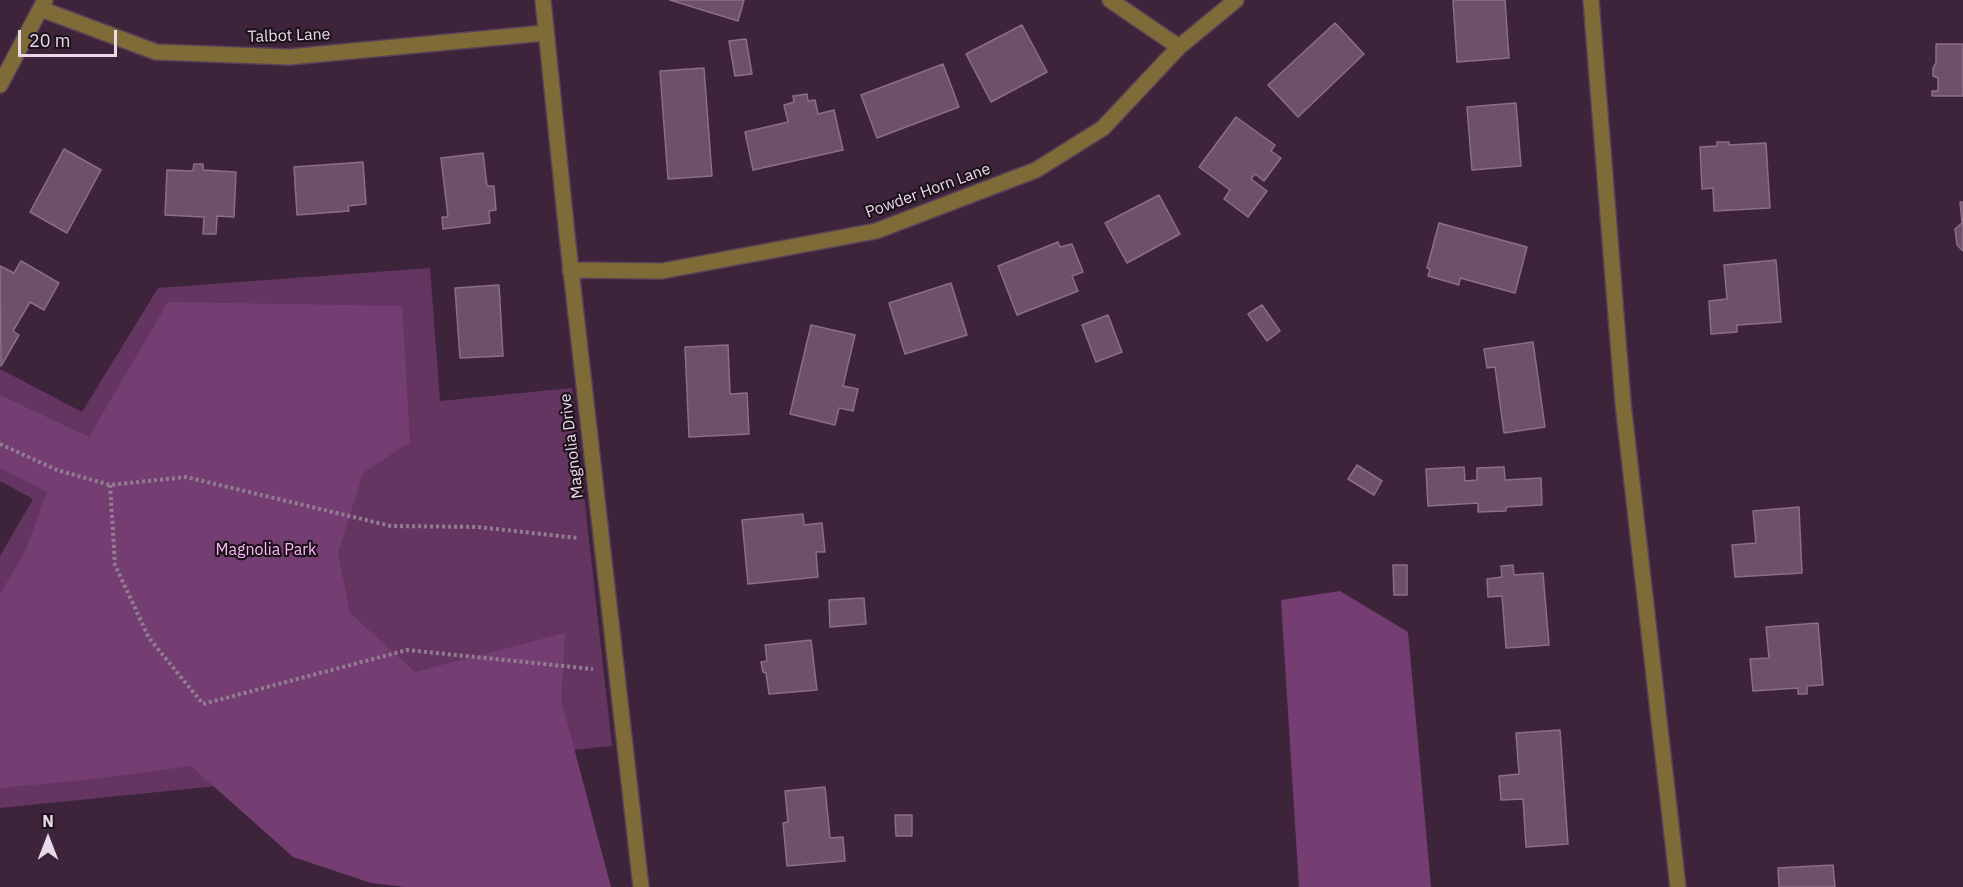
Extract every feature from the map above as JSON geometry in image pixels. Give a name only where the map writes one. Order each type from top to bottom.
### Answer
[{"type":"street","name":"Magnolia Drive","points":[[543,0],[570,270],[641,887]]},
{"type":"street","points":[[1110,0],[1179,47]]},
{"type":"street","name":"Powder Horn Lane","points":[[570,270],[662,271],[876,231],[1036,170],[1103,128],[1179,47],[1236,0]]},
{"type":"street","points":[[1591,0],[1623,403],[1678,887]]},
{"type":"street","name":"Talbot Lane","points":[[43,5],[156,52],[289,57],[545,33]]},
{"type":"street","points":[[0,85],[43,5]]},
{"type":"path","points":[[0,444],[57,470],[110,485],[186,477],[391,526],[478,527],[601,540]]},
{"type":"path","points":[[110,485],[115,565],[149,638],[203,704],[407,650],[616,671]]},
{"type":"green space","name":"Magnolia Park","points":[[430,268],[440,401],[572,388],[612,746],[0,808],[0,556],[33,499],[0,481],[0,369],[82,412],[158,288]]},
{"type":"green space","name":"Magnolia Park","points":[[168,302],[402,306],[410,442],[363,473],[338,553],[350,613],[415,672],[565,633],[561,699],[611,887],[405,887],[371,883],[293,857],[191,766],[95,779],[0,788],[0,594],[25,552],[47,492],[0,468],[0,395],[89,437]]},
{"type":"green space","points":[[1340,591],[1408,632],[1431,887],[1299,887],[1281,600]]},
{"type":"building","points":[[670,0],[744,0],[738,21]]},
{"type":"building","points":[[1453,0],[1505,0],[1509,58],[1457,62]]},
{"type":"building","points":[[1335,23],[1364,54],[1298,117],[1268,85]]},
{"type":"building","points":[[1022,25],[1047,72],[991,102],[966,54]]},
{"type":"building","points":[[746,39],[752,74],[735,76],[729,41]]},
{"type":"building","points":[[1936,44],[1963,44],[1963,96],[1932,96],[1932,91],[1938,91],[1938,78],[1933,76]]},
{"type":"building","points":[[943,64],[959,107],[877,138],[861,95]]},
{"type":"building","points":[[704,68],[712,176],[668,179],[660,71]]},
{"type":"building","points":[[807,94],[808,101],[815,100],[818,114],[834,110],[843,150],[753,170],[745,132],[788,122],[784,105],[794,102],[793,96]]},
{"type":"building","points":[[1516,103],[1521,166],[1472,170],[1467,107]]},
{"type":"building","points":[[1236,117],[1275,145],[1271,151],[1281,158],[1264,181],[1255,174],[1251,179],[1267,191],[1248,217],[1224,199],[1230,190],[1199,167]]},
{"type":"building","points":[[1717,142],[1729,142],[1729,145],[1766,143],[1770,208],[1714,211],[1713,188],[1702,189],[1700,147],[1717,146]]},
{"type":"building","points":[[64,149],[101,170],[67,233],[30,212]]},
{"type":"building","points":[[483,153],[487,186],[494,186],[496,210],[489,211],[490,223],[443,229],[442,217],[448,217],[441,158]]},
{"type":"building","points":[[363,162],[366,204],[348,206],[349,211],[297,215],[294,167]]},
{"type":"building","points":[[194,164],[203,164],[203,170],[236,172],[234,217],[217,216],[216,234],[203,234],[204,217],[165,215],[167,170],[193,171]]},
{"type":"building","points":[[1159,195],[1180,234],[1127,263],[1105,223]]},
{"type":"building","points":[[1960,202],[1963,202],[1963,251],[1957,245],[1955,229],[1962,223]]},
{"type":"building","points":[[1439,223],[1527,247],[1515,293],[1460,278],[1459,285],[1428,276],[1430,269],[1427,268]]},
{"type":"building","points":[[1058,242],[1060,247],[1072,244],[1083,272],[1072,276],[1078,291],[1017,315],[998,266]]},
{"type":"building","points":[[1776,260],[1781,322],[1737,325],[1737,332],[1711,334],[1709,301],[1727,299],[1724,265]]},
{"type":"building","points":[[21,261],[59,283],[44,310],[30,302],[13,331],[19,335],[1,366],[0,266],[14,273]]},
{"type":"building","points":[[951,283],[967,335],[905,354],[889,303]]},
{"type":"building","points":[[499,285],[503,356],[460,358],[455,288]]},
{"type":"building","points":[[1262,305],[1280,331],[1267,341],[1248,314]]},
{"type":"building","points":[[1108,315],[1122,352],[1096,362],[1082,325]]},
{"type":"building","points":[[811,325],[855,335],[843,386],[858,389],[853,411],[839,408],[835,425],[790,414]]},
{"type":"building","points":[[1533,342],[1545,427],[1504,433],[1495,367],[1487,368],[1484,349]]},
{"type":"building","points":[[728,345],[730,394],[747,393],[749,434],[689,437],[685,347]]},
{"type":"building","points":[[1357,465],[1382,481],[1374,495],[1348,479]]},
{"type":"building","points":[[1464,467],[1465,481],[1477,480],[1477,468],[1504,467],[1505,480],[1541,478],[1542,505],[1506,507],[1506,511],[1478,512],[1478,503],[1428,506],[1426,469]]},
{"type":"building","points":[[1799,507],[1802,573],[1735,577],[1732,545],[1756,543],[1753,511]]},
{"type":"building","points":[[803,514],[804,525],[822,523],[825,552],[816,552],[818,577],[748,584],[742,520]]},
{"type":"building","points":[[1393,565],[1407,565],[1407,595],[1394,595]]},
{"type":"building","points":[[1513,565],[1514,575],[1543,573],[1549,645],[1506,648],[1502,596],[1488,597],[1487,579],[1502,577],[1501,566]]},
{"type":"building","points":[[864,598],[866,624],[830,627],[829,600]]},
{"type":"building","points":[[1818,623],[1823,685],[1807,686],[1807,694],[1798,694],[1798,688],[1753,691],[1750,659],[1769,658],[1766,627]]},
{"type":"building","points":[[811,640],[817,690],[769,694],[766,673],[763,672],[761,662],[767,661],[765,645]]},
{"type":"building","points":[[1560,730],[1568,844],[1526,847],[1523,799],[1501,800],[1499,776],[1519,774],[1516,733]]},
{"type":"building","points":[[825,787],[830,838],[843,837],[845,861],[787,866],[783,823],[788,822],[785,791]]},
{"type":"building","points":[[895,815],[912,815],[912,836],[896,836]]},
{"type":"building","points":[[1833,865],[1835,887],[1779,887],[1778,868]]}]
